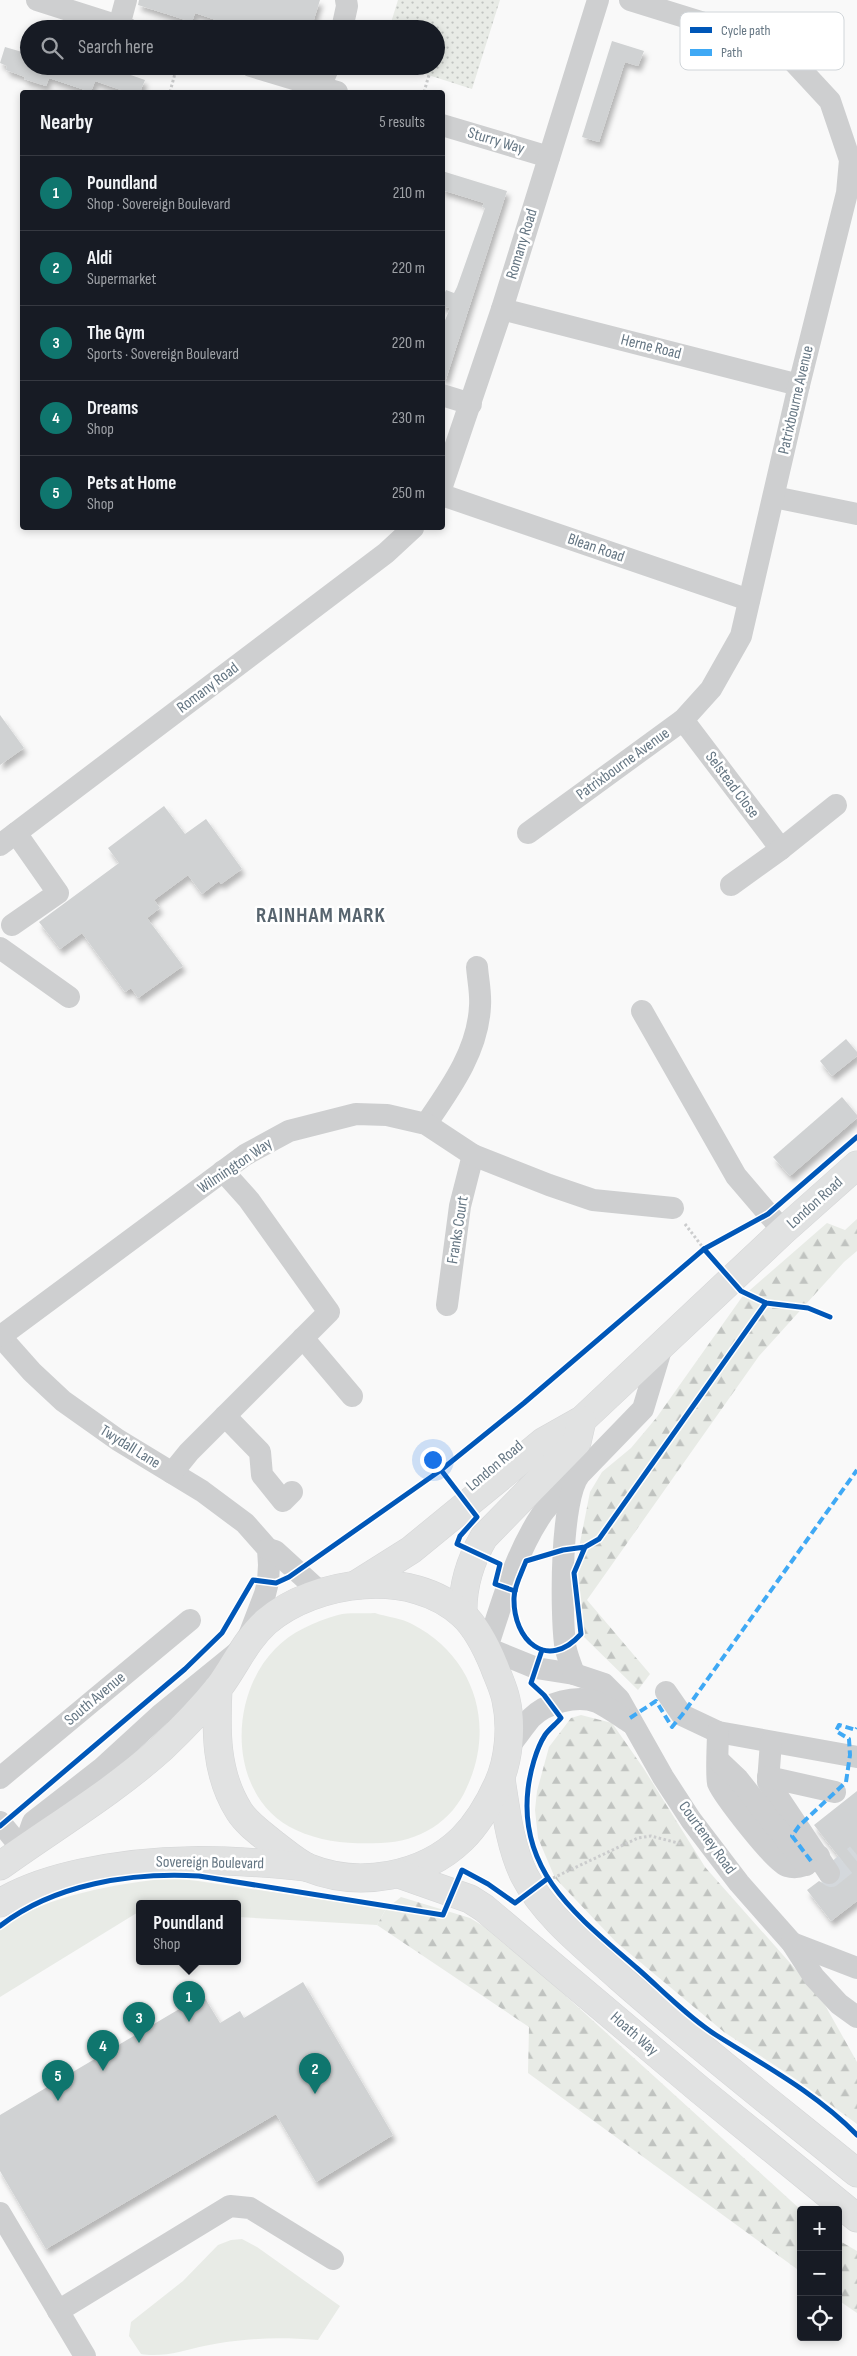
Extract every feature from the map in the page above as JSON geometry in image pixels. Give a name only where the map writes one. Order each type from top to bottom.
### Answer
[{"type":"main road","name":"London Road","points":[[353,1586],[411,1550],[543,1442],[582,1420],[783,1231],[857,1165]]},
{"type":"main road","points":[[463,1615],[464,1587],[475,1553],[484,1537],[577,1442],[582,1420]]},
{"type":"main road","points":[[0,1866],[92,1803],[162,1748],[218,1688],[245,1646],[266,1623],[296,1601],[320,1592],[353,1586],[386,1584],[416,1590],[445,1603],[463,1615],[487,1648],[506,1699],[508,1720],[507,1749],[501,1779],[485,1812],[462,1839],[427,1862],[399,1874],[369,1878],[339,1877],[307,1867],[256,1830],[240,1812],[226,1786],[216,1745],[218,1688]]},
{"type":"main road","name":"Hoath Way","points":[[501,1779],[517,1859],[524,1876],[533,1890],[567,1931],[659,2012],[857,2173]]},
{"type":"main road","name":"Sovereign Boulevard","points":[[0,1903],[54,1879],[148,1862],[193,1859],[230,1860],[307,1867]]},
{"type":"main road","name":"Hoath Way","points":[[399,1874],[470,1899],[484,1908],[700,2090],[857,2218]]},
{"type":"street","points":[[37,0],[101,20]]},
{"type":"street","points":[[125,20],[126,0]]},
{"type":"street","points":[[344,20],[347,6],[346,0]]},
{"type":"street","name":"Romany Road","points":[[445,477],[502,309],[598,0]]},
{"type":"street","name":"Patrixbourne Avenue","points":[[630,0],[680,16]]},
{"type":"street","name":"Patrixbourne Avenue","points":[[528,833],[684,720],[711,689],[741,636],[799,385],[847,193],[850,160],[830,101],[801,70]]},
{"type":"street","points":[[280,75],[329,90],[329,75]]},
{"type":"street","name":"Sturry Way","points":[[445,126],[549,157]]},
{"type":"street","name":"Herne Road","points":[[502,309],[799,385]]},
{"type":"street","points":[[445,396],[470,404]]},
{"type":"street","name":"Blean Road","points":[[445,496],[749,600]]},
{"type":"street","points":[[774,497],[857,514]]},
{"type":"street","name":"Romany Road","points":[[8,839],[386,553],[411,530]]},
{"type":"street","name":"Selstead Close","points":[[684,720],[781,849]]},
{"type":"street","points":[[731,885],[781,849],[836,805]]},
{"type":"street","points":[[8,839],[58,893],[12,925]]},
{"type":"street","points":[[0,948],[69,997]]},
{"type":"street","points":[[426,1124],[454,1084],[474,1042],[480,1006],[477,967]]},
{"type":"street","points":[[642,1010],[736,1176],[783,1231]]},
{"type":"street","name":"Wilmington Way","points":[[0,1336],[245,1155],[289,1131],[356,1114],[387,1114],[426,1124],[473,1155],[593,1200],[673,1208]]},
{"type":"street","name":"Franks Court","points":[[447,1305],[460,1206],[473,1155]]},
{"type":"street","points":[[172,1473],[189,1452],[329,1312],[249,1200],[223,1171]]},
{"type":"street","name":"Twydall Lane","points":[[0,1336],[32,1372],[63,1401],[118,1440],[228,1509],[245,1523],[268,1549],[275,1551],[320,1592]]},
{"type":"street","points":[[303,1338],[352,1396]]},
{"type":"street","points":[[487,1648],[518,1560],[533,1530],[554,1500],[643,1409],[663,1343]]},
{"type":"street","points":[[225,1416],[260,1452],[262,1475],[283,1501],[292,1492]]},
{"type":"street","points":[[574,1674],[565,1647],[561,1607],[564,1550],[572,1486],[584,1469]]},
{"type":"street","points":[[22,1850],[33,1822],[101,1769],[160,1715],[245,1646],[268,1582],[268,1549]]},
{"type":"street","name":"South Avenue","points":[[0,1778],[190,1620]]},
{"type":"street","name":"Courteney Road","points":[[487,1648],[536,1668],[574,1674],[604,1684],[619,1699],[663,1777],[691,1820],[701,1830],[740,1883],[792,1943],[814,1978],[839,2004],[857,2018]]},
{"type":"street","points":[[666,1692],[682,1715],[718,1732],[857,1757]]},
{"type":"street","name":"Courteney Road","points":[[507,1749],[532,1717],[551,1705],[569,1700],[580,1699],[596,1702],[634,1725]]},
{"type":"street","points":[[718,1732],[717,1780],[721,1788],[771,1854],[787,1866],[818,1865],[768,1782],[771,1742]]},
{"type":"street","points":[[768,1777],[835,1792]]},
{"type":"street","points":[[0,1822],[22,1850]]},
{"type":"street","name":"Courteney Road","points":[[792,1943],[857,1968]]},
{"type":"street","points":[[58,2311],[230,2206],[250,2208],[333,2259]]},
{"type":"street","points":[[0,2213],[85,2356]]},
{"type":"path","points":[[171,90],[175,75]]},
{"type":"path","points":[[425,90],[429,75]]},
{"type":"path","points":[[673,1208],[704,1249],[731,1280]]},
{"type":"path","points":[[697,1256],[704,1249],[712,1245]]},
{"type":"path","points":[[553,1886],[548,1879],[554,1878],[607,1851],[638,1838],[651,1836],[684,1844],[701,1830]]},
{"type":"green space","points":[[398,0],[500,0],[472,89],[428,75],[445,75],[445,20],[392,20]]},
{"type":"green space","points":[[857,1219],[857,1251],[844,1262],[759,1356],[587,1600],[650,1674],[638,1690],[581,1634],[574,1573],[590,1492],[602,1472],[631,1448],[657,1417],[742,1297],[827,1223],[845,1230]]},
{"type":"green space","points":[[375,1613],[408,1622],[433,1638],[451,1654],[464,1673],[474,1694],[479,1716],[476,1763],[467,1787],[453,1810],[433,1828],[421,1834],[395,1842],[381,1843],[349,1843],[317,1838],[296,1830],[274,1815],[257,1796],[247,1772],[242,1746],[243,1720],[248,1694],[259,1670],[275,1649],[288,1637],[321,1620],[338,1615]]},
{"type":"green space","points":[[581,1715],[612,1723],[644,1769],[705,1867],[821,1998],[857,2062],[857,2124],[797,2080],[724,2032],[616,1942],[555,1878],[538,1838],[535,1810],[537,1791],[549,1747],[571,1718]]},
{"type":"green space","points":[[172,1878],[386,1909],[377,1925],[241,1917],[241,1900],[136,1900],[136,1913],[0,1997],[0,1926],[40,1906],[61,1899],[127,1884]]},
{"type":"green space","points":[[401,1897],[470,1918],[501,1937],[797,2206],[797,2269],[528,2073],[529,2027],[377,1925],[386,1909]]},
{"type":"green space","points":[[242,2239],[257,2247],[340,2306],[318,2340],[281,2338],[231,2341],[170,2354],[141,2354],[129,2336],[131,2322],[183,2281],[218,2245],[231,2240]]},
{"type":"green space","points":[[842,2242],[857,2251],[857,2313],[842,2303]]},
{"type":"building","points":[[139,0],[320,0],[314,20],[216,20],[195,13],[193,20],[186,20],[138,5]]},
{"type":"building","points":[[612,41],[644,51],[638,66],[625,62],[599,142],[582,137]]},
{"type":"building","points":[[5,47],[20,51],[20,75],[131,75],[145,80],[141,90],[121,90],[95,81],[92,90],[85,90],[49,78],[46,86],[24,79],[25,77],[6,70],[7,66],[0,63]]},
{"type":"building","points":[[445,172],[507,191],[446,379],[445,320],[450,308],[445,307],[445,292],[446,290],[454,293],[457,287],[485,208],[482,207],[484,203],[445,191]]},
{"type":"building","points":[[0,715],[24,748],[0,765]]},
{"type":"building","points":[[164,806],[185,834],[206,819],[242,869],[221,884],[219,881],[202,894],[188,875],[154,900],[160,908],[147,918],[183,966],[138,998],[131,988],[125,992],[82,933],[60,949],[39,922],[119,863],[108,848]]},
{"type":"building","points":[[846,1039],[857,1052],[857,1056],[832,1076],[820,1061]]},
{"type":"building","points":[[842,1097],[857,1115],[857,1118],[790,1176],[773,1157]]},
{"type":"building","points":[[857,1791],[857,1901],[831,1921],[807,1890],[819,1881],[829,1886],[837,1884],[842,1872],[839,1865],[843,1862],[814,1825]]},
{"type":"building","points":[[303,1982],[393,2135],[316,2182],[276,2114],[46,2249],[0,2171],[0,2115],[203,1995],[220,2023],[240,2011],[244,2018]]},
{"type":"tunnel","points":[[829,1873],[831,1876],[857,1855]]},
{"type":"marked path","points":[[630,1718],[656,1701],[672,1727],[857,1470]]},
{"type":"marked path","points":[[811,1861],[792,1836],[799,1826],[846,1782],[850,1755],[849,1739],[836,1731],[839,1725],[856,1730],[857,1728]]},
{"type":"cycle path","points":[[0,1826],[185,1669],[222,1633],[253,1580],[276,1583],[289,1577],[441,1470],[524,1403],[704,1249],[768,1214],[857,1137]]},
{"type":"cycle path","points":[[704,1249],[741,1291],[766,1303],[808,1308],[830,1317]]},
{"type":"cycle path","points":[[585,1547],[574,1573],[581,1634],[568,1645],[556,1650],[545,1650],[534,1646],[519,1627],[515,1613],[515,1589],[526,1561],[563,1550],[585,1547],[599,1539],[766,1303]]},
{"type":"cycle path","points":[[441,1470],[477,1517],[460,1536],[457,1544],[500,1564],[495,1584],[515,1591]]},
{"type":"cycle path","points":[[542,1650],[531,1683],[544,1695],[561,1718],[547,1733],[539,1747],[528,1789],[528,1819],[533,1846],[543,1870],[558,1892],[595,1932],[686,2012],[716,2035],[807,2093],[825,2106],[857,2135]]},
{"type":"cycle path","points":[[0,1926],[44,1900],[69,1891],[95,1884],[147,1876],[199,1876],[443,1915],[462,1870],[488,1884],[515,1903],[547,1879]]},
{"type":"place","name":"Poundland","points":[[189,2022]]},
{"type":"place","name":"The Gym","points":[[139,2043]]},
{"type":"place","name":"Dreams","points":[[103,2071]]},
{"type":"place","name":"Aldi","points":[[315,2094]]},
{"type":"place","name":"Pets at Home","points":[[58,2101]]},
{"type":"district","name":"RAINHAM MARK","points":[[321,915]]}]
